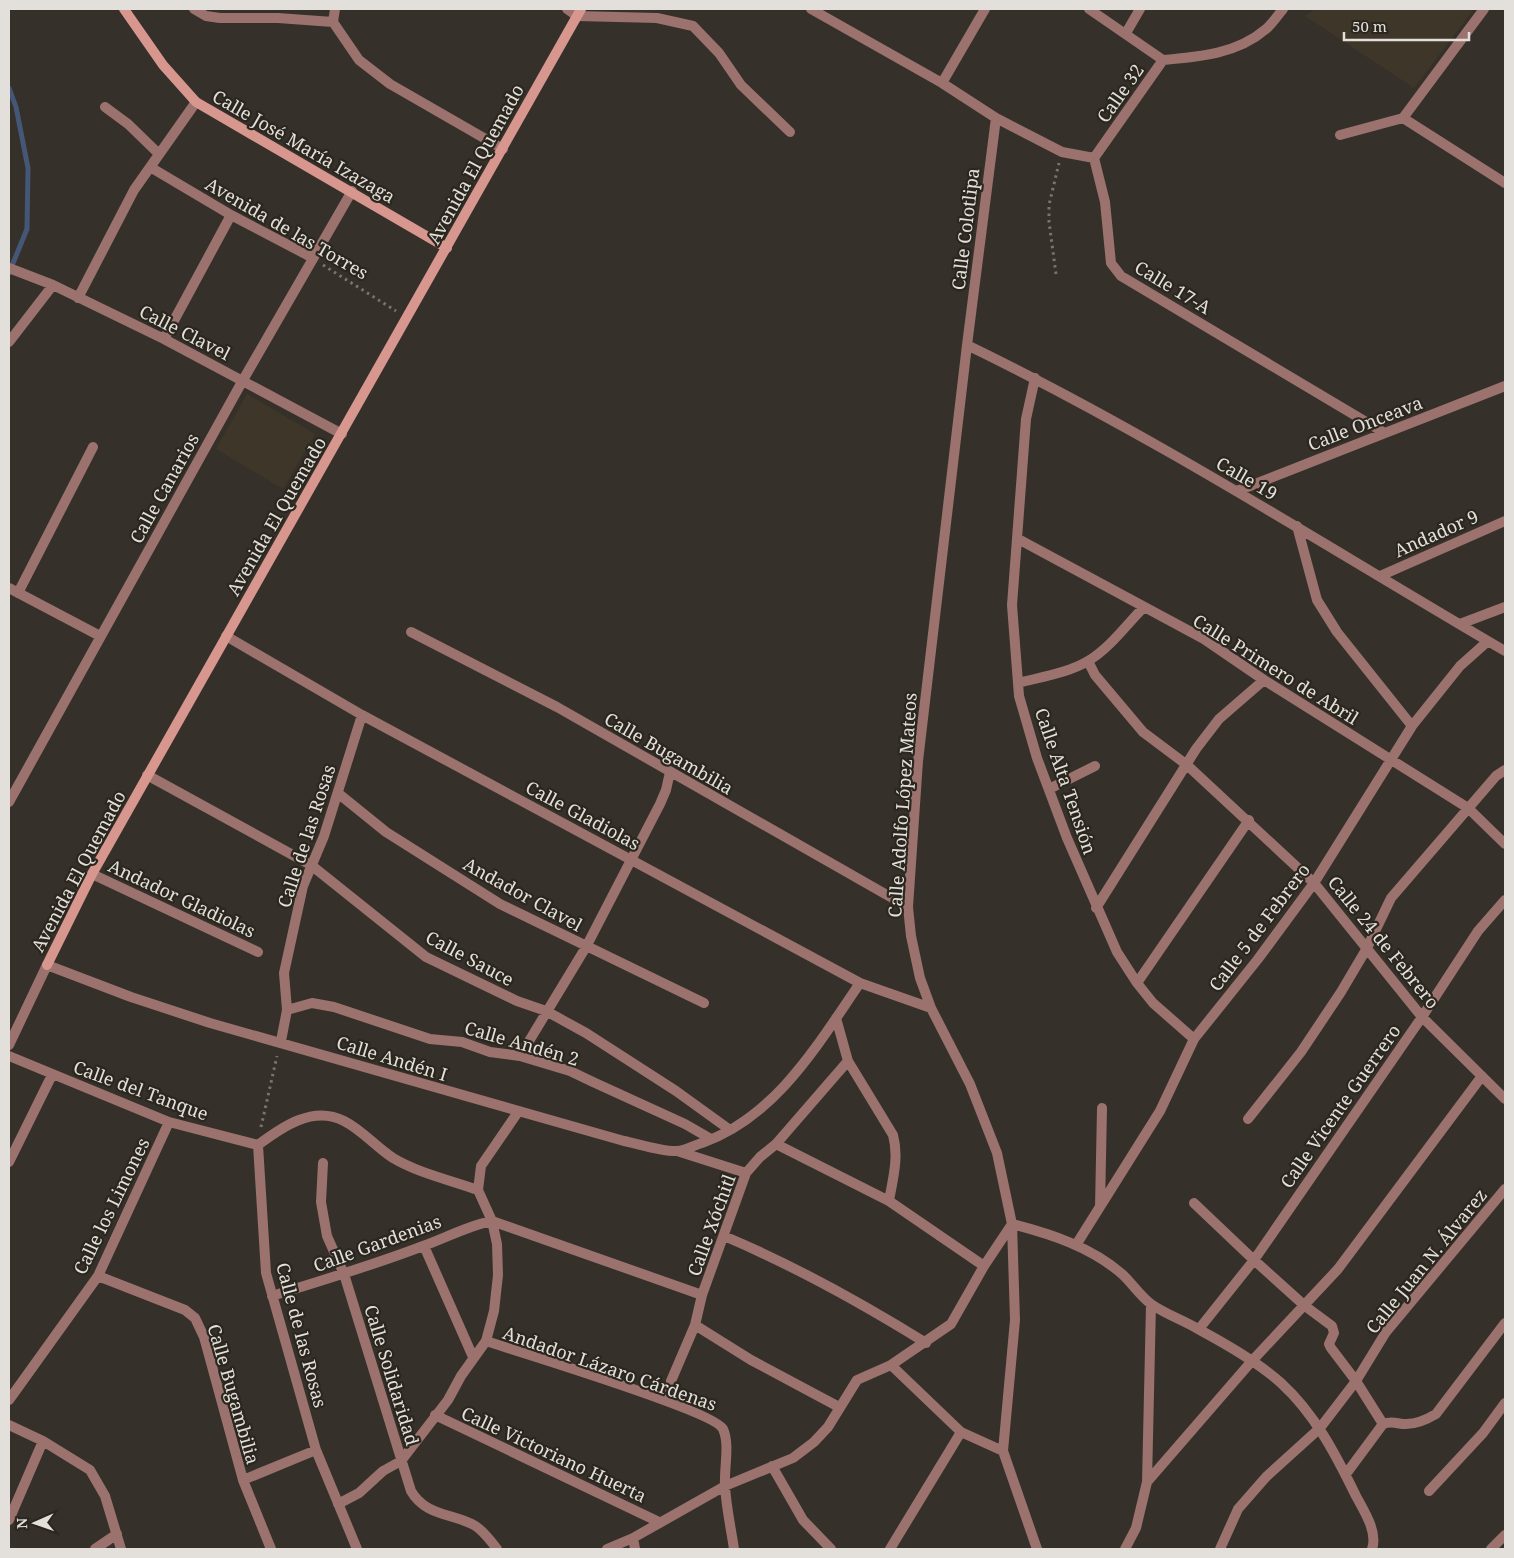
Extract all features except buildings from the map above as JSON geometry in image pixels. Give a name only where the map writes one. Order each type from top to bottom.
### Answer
[{"type":"main road","name":"Calle José María Izazaga","points":[[124,9],[163,65],[196,102],[352,191],[447,248]]},
{"type":"main road","name":"Avenida El Quemado","points":[[47,966],[92,874],[147,775],[342,434],[579,12]]},
{"type":"street","points":[[194,9],[206,16],[242,13],[333,22]]},
{"type":"street","points":[[335,9],[333,22],[359,60],[390,84],[503,149]]},
{"type":"street","points":[[567,9],[579,12],[647,18],[693,26],[719,53],[741,85],[790,132]]},
{"type":"street","points":[[811,9],[942,83],[996,118],[1062,152],[1094,158]]},
{"type":"street","points":[[942,83],[986,9]]},
{"type":"street","points":[[1089,9],[1126,32],[1163,60]]},
{"type":"street","points":[[1126,32],[1140,9]]},
{"type":"street","name":"Calle 32","points":[[1094,158],[1163,60],[1207,56],[1238,46],[1265,30],[1284,9]]},
{"type":"street","points":[[1340,135],[1403,118],[1484,9]]},
{"type":"street","points":[[78,298],[134,190],[196,102]]},
{"type":"street","points":[[105,107],[128,124],[159,154]]},
{"type":"street","name":"Calle Colotlipa","points":[[967,344],[996,118]]},
{"type":"street","points":[[1403,118],[1505,183]]},
{"type":"street","name":"Calle 17-A","points":[[1094,158],[1105,202],[1111,262],[1121,276],[1383,432]]},
{"type":"street","name":"Avenida de las Torres","points":[[150,167],[231,215],[313,258]]},
{"type":"street","name":"Calle Canarios","points":[[9,802],[243,380],[352,191]]},
{"type":"street","points":[[164,339],[231,215]]},
{"type":"street","name":"Calle Clavel","points":[[9,268],[54,285],[164,339],[342,434]]},
{"type":"street","points":[[9,342],[54,285]]},
{"type":"street","name":"Calle 19","points":[[967,344],[1035,378],[1236,491],[1505,651]]},
{"type":"street","name":"Calle Adolfo López Mateos","points":[[967,344],[918,761],[908,907],[911,936],[920,978],[931,1008],[970,1084],[997,1153],[1012,1224],[1015,1327],[1003,1451]]},
{"type":"street","name":"Calle Alta Tensión","points":[[1035,378],[1026,419],[1012,605],[1019,696],[1034,749],[1049,789],[1096,908],[1117,952],[1137,983],[1153,1003],[1194,1040]]},
{"type":"street","name":"Calle Onceava","points":[[1236,491],[1383,432],[1505,386]]},
{"type":"street","points":[[93,447],[13,591],[100,636]]},
{"type":"street","name":"Andador 9","points":[[1380,576],[1505,521]]},
{"type":"street","points":[[1297,526],[1318,600],[1337,632],[1412,726]]},
{"type":"street","name":"Calle Primero de Abril","points":[[1018,539],[1204,639],[1264,680],[1468,808],[1505,844]]},
{"type":"street","points":[[1018,683],[1059,673],[1088,661],[1098,654],[1144,606]]},
{"type":"street","points":[[1460,624],[1505,607]]},
{"type":"street","name":"Calle Bugambilia","points":[[411,632],[558,708],[908,907]]},
{"type":"street","name":"Calle Gladiolas","points":[[226,636],[362,715],[860,983],[931,1008]]},
{"type":"street","name":"Calle 5 de Febrero","points":[[1076,1245],[1160,1112],[1194,1040],[1258,959],[1314,883],[1412,726],[1460,666],[1488,641]]},
{"type":"street","name":"Calle 24 de Febrero","points":[[1088,661],[1095,674],[1142,732],[1187,765],[1314,883],[1422,1016],[1505,1099]]},
{"type":"street","points":[[1096,908],[1196,749],[1219,719],[1264,680]]},
{"type":"street","name":"Calle de las Rosas","points":[[280,1041],[287,1010],[284,973],[303,886],[339,794],[362,715]]},
{"type":"street","points":[[1049,789],[1095,766]]},
{"type":"street","points":[[1248,1119],[1300,1052],[1341,992],[1367,948],[1391,898],[1496,776],[1505,770]]},
{"type":"street","points":[[520,1056],[586,947],[666,790],[670,772]]},
{"type":"street","name":"Calle Sauce","points":[[147,775],[311,865],[426,957],[517,1001],[546,1011],[611,1048],[730,1130]]},
{"type":"street","name":"Andador Clavel","points":[[339,794],[386,832],[500,904],[704,1003]]},
{"type":"street","points":[[1137,983],[1248,820]]},
{"type":"street","name":"Andador Gladiolas","points":[[92,874],[258,952]]},
{"type":"street","name":"Calle Vicente Guerrero","points":[[1199,1329],[1254,1260],[1422,1016],[1478,931],[1505,900]]},
{"type":"street","name":"Calle Andén I","points":[[47,966],[131,997],[210,1023],[280,1041],[518,1112],[624,1141],[677,1151],[746,1174]]},
{"type":"street","name":"Avenida El Quemado","points":[[9,1045],[47,966]]},
{"type":"street","points":[[677,1151],[711,1139],[749,1118],[804,1066],[860,983]]},
{"type":"street","name":"Calle Andén 2","points":[[287,1010],[312,1003],[334,1007],[430,1039],[462,1042],[490,1052],[520,1056],[578,1075],[685,1124],[711,1139]]},
{"type":"street","points":[[836,1018],[848,1061],[893,1135],[896,1148],[896,1167],[889,1201]]},
{"type":"street","name":"Calle del Tanque","points":[[9,1056],[169,1122],[258,1145]]},
{"type":"street","name":"Calle Xóchitl","points":[[669,1402],[671,1381],[695,1325],[702,1295],[746,1174],[760,1157],[776,1144],[848,1061]]},
{"type":"street","points":[[9,1162],[52,1074]]},
{"type":"street","points":[[1146,1482],[1251,1362],[1306,1306],[1338,1269],[1482,1076]]},
{"type":"street","points":[[1100,1208],[1102,1108]]},
{"type":"street","points":[[338,1504],[359,1493],[383,1472],[401,1461],[448,1400],[473,1357],[486,1341],[494,1311],[498,1275],[497,1244],[492,1221],[478,1190],[481,1166],[518,1112]]},
{"type":"street","points":[[258,1145],[278,1130],[303,1117],[326,1116],[344,1121],[393,1158],[423,1171],[478,1190]]},
{"type":"street","name":"Calle los Limones","points":[[9,1400],[98,1276],[169,1122]]},
{"type":"street","points":[[776,1144],[889,1201],[984,1266]]},
{"type":"street","name":"Calle de las Rosas","points":[[258,1145],[266,1273],[316,1450],[357,1549]]},
{"type":"street","name":"Calle Solidaridad","points":[[323,1163],[321,1202],[327,1236],[344,1274],[401,1461],[416,1499],[426,1508],[437,1513],[474,1524],[497,1549]]},
{"type":"street","name":"Calle Juan N. Álvarez","points":[[1220,1549],[1238,1509],[1266,1477],[1320,1428],[1356,1381],[1386,1332],[1505,1189]]},
{"type":"street","points":[[1194,1203],[1227,1232],[1254,1260],[1306,1306],[1332,1326],[1334,1333],[1329,1344],[1356,1381],[1383,1424]]},
{"type":"street","points":[[492,1221],[702,1295]]},
{"type":"street","name":"Calle Gardenias","points":[[272,1296],[344,1274],[424,1246],[474,1224],[492,1221]]},
{"type":"street","points":[[607,1549],[632,1538],[725,1486],[793,1458],[814,1442],[828,1427],[857,1380],[891,1365],[926,1343],[951,1324],[984,1266],[1012,1224],[1052,1234],[1076,1245],[1121,1273],[1151,1304],[1199,1329],[1282,1384],[1320,1428],[1346,1474],[1372,1528],[1374,1544],[1372,1549]]},
{"type":"street","points":[[724,1236],[785,1262],[849,1296],[926,1343]]},
{"type":"street","points":[[424,1246],[473,1357]]},
{"type":"street","name":"Calle Bugambilia","points":[[98,1276],[185,1310],[195,1318],[204,1338],[243,1480],[271,1549]]},
{"type":"street","points":[[1125,1549],[1136,1528],[1146,1482],[1151,1304]]},
{"type":"street","points":[[1346,1474],[1383,1424],[1391,1421],[1405,1424],[1422,1421],[1436,1414],[1505,1323]]},
{"type":"street","points":[[695,1325],[751,1360],[839,1407]]},
{"type":"street","name":"Andador Lázaro Cárdenas","points":[[486,1341],[669,1402],[716,1421],[723,1428],[725,1486]]},
{"type":"street","points":[[891,1365],[961,1432],[1003,1451],[1037,1549]]},
{"type":"street","points":[[1429,1491],[1482,1433],[1505,1403]]},
{"type":"street","name":"Calle Victoriano Huerta","points":[[435,1415],[659,1522]]},
{"type":"street","points":[[9,1425],[43,1441],[90,1470],[106,1496],[121,1549]]},
{"type":"street","points":[[890,1549],[961,1432]]},
{"type":"street","points":[[9,1520],[43,1441]]},
{"type":"street","points":[[243,1480],[316,1450]]},
{"type":"street","points":[[772,1466],[803,1520],[831,1549]]},
{"type":"street","points":[[725,1486],[734,1549]]},
{"type":"street","points":[[95,1549],[116,1534]]},
{"type":"street","points":[[1491,1549],[1505,1535]]},
{"type":"street","points":[[632,1538],[635,1549]]},
{"type":"path","points":[[1056,274],[1049,222],[1049,205],[1062,152]]},
{"type":"path","name":"Avenida de las Torres","points":[[313,258],[407,318]]},
{"type":"path","points":[[258,1145],[263,1111],[280,1041]]},
{"type":"shaded area","points":[[1315,9],[1474,9],[1414,88],[1305,16]]},
{"type":"shaded area","points":[[247,394],[315,434],[283,489],[216,449]]},
{"type":"waterway","points":[[9,88],[16,107],[28,168],[27,229],[9,273]]}]
